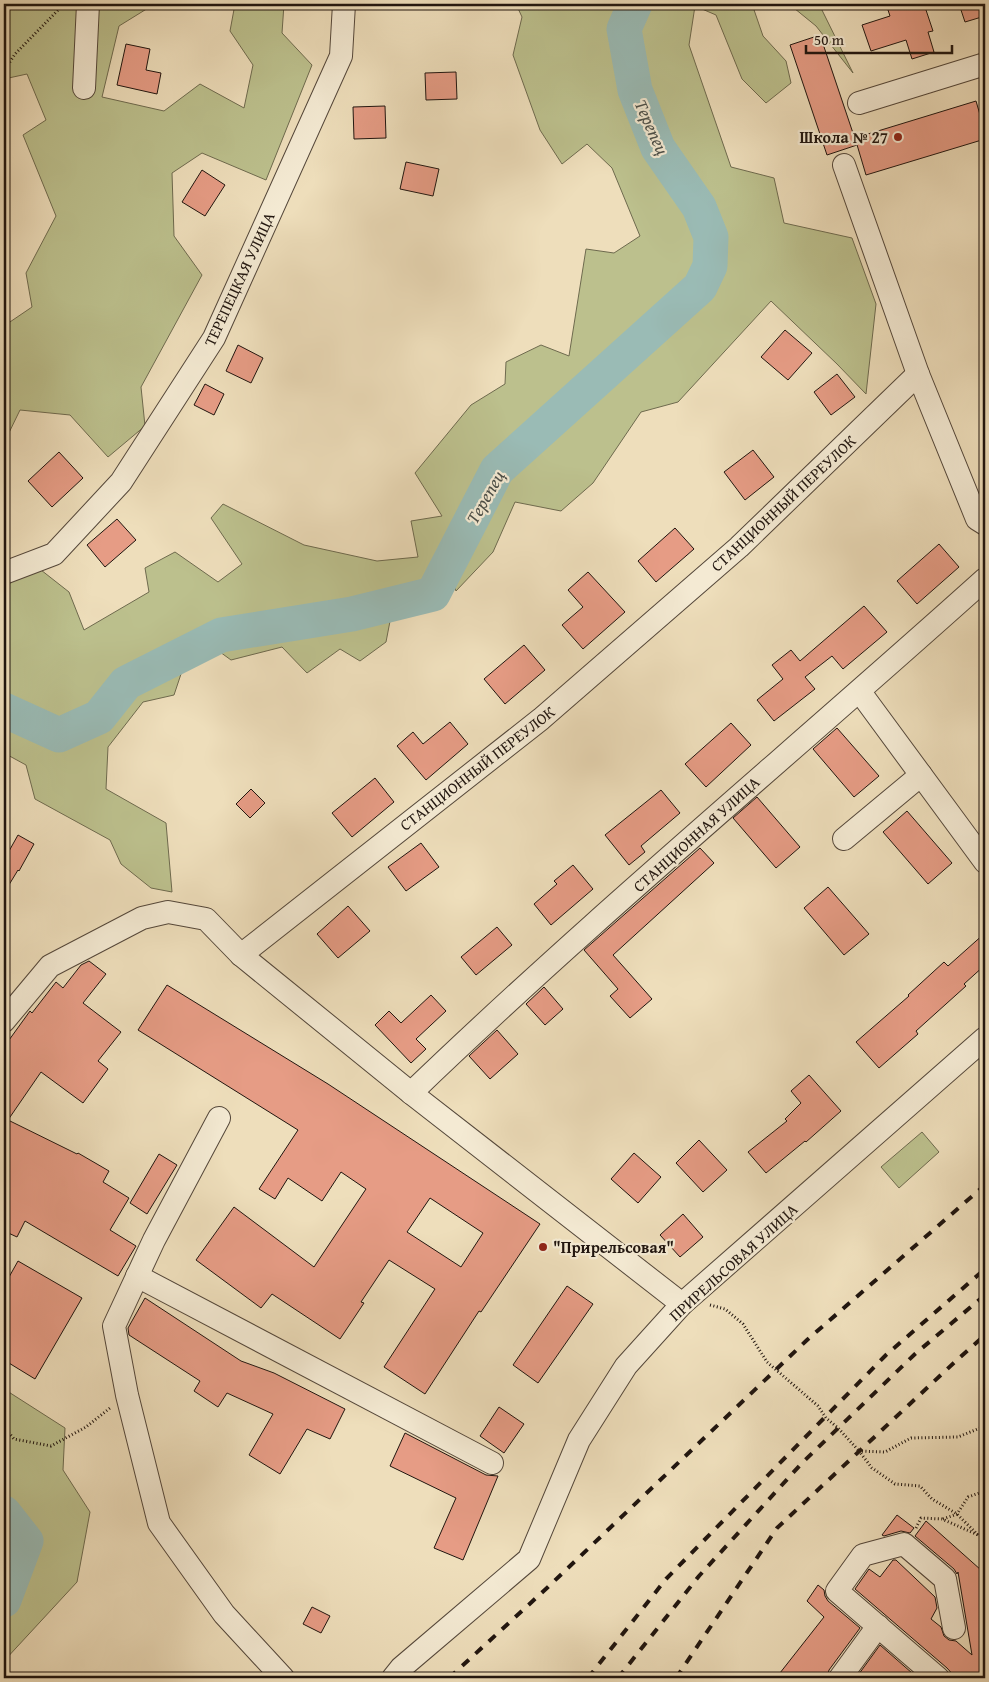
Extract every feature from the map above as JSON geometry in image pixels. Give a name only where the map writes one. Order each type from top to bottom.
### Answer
[{"type":"street","points":[[84,88],[88,4]]},
{"type":"street","name":"ТЕРЕПЕЦКАЯ УЛИЦА","points":[[4,573],[54,554],[122,482],[214,338],[341,56],[344,4]]},
{"type":"street","points":[[860,103],[984,67]]},
{"type":"street","points":[[844,165],[918,374],[977,519],[985,524]]},
{"type":"street","name":"СТАНЦИОННЫЙ ПЕРЕУЛОК","points":[[241,955],[541,719],[739,547],[918,374]]},
{"type":"street","name":"СТАНЦИОННАЯ УЛИЦА","points":[[410,1093],[487,1020],[762,775],[860,692],[985,579]]},
{"type":"street","points":[[860,692],[985,862]]},
{"type":"street","points":[[844,839],[921,775]]},
{"type":"street","points":[[4,1021],[50,966],[142,918],[168,912],[206,919],[241,955],[410,1093],[682,1304]]},
{"type":"street","name":"ПРИРЕЛЬСОВАЯ УЛИЦА","points":[[393,1678],[401,1668],[529,1559],[579,1440],[626,1366],[682,1304],[985,1038]]},
{"type":"street","points":[[219,1118],[154,1240],[114,1326],[127,1395],[159,1523],[224,1614],[283,1678]]},
{"type":"street","points":[[137,1276],[492,1463]]},
{"type":"street","points":[[932,1676],[837,1591],[863,1555],[904,1544],[945,1579],[954,1628]]},
{"type":"street","points":[[840,1678],[878,1626]]},
{"type":"path","points":[[4,71],[15,54],[64,4]]},
{"type":"path","points":[[682,1304],[710,1305],[725,1309],[743,1324],[768,1362],[818,1406],[826,1418],[838,1428],[872,1468],[895,1484],[920,1486],[932,1499],[957,1514],[978,1535]]},
{"type":"path","points":[[4,1427],[14,1439],[51,1446],[86,1427],[127,1395]]},
{"type":"path","points":[[859,1451],[885,1452],[911,1438],[958,1437],[985,1426]]},
{"type":"path","points":[[942,1519],[957,1514],[968,1497],[985,1491]]},
{"type":"path","points":[[904,1544],[911,1538],[922,1518],[942,1519],[985,1538]]},
{"type":"green space","points":[[4,4],[152,4],[119,26],[102,97],[164,111],[200,84],[244,108],[253,65],[230,31],[235,4],[284,4],[282,33],[312,65],[266,180],[202,153],[172,173],[174,236],[202,275],[141,387],[145,426],[108,457],[70,415],[20,410],[4,443],[4,326],[32,307],[26,273],[56,216],[23,135],[46,120],[27,74],[4,79]]},
{"type":"green space","points":[[516,4],[752,4],[763,36],[786,61],[791,83],[766,103],[742,79],[716,15],[695,6],[689,45],[731,167],[774,178],[784,223],[852,238],[876,304],[866,394],[771,301],[678,402],[641,412],[593,483],[561,511],[515,502],[493,552],[456,591],[442,556],[424,583],[396,590],[386,642],[360,661],[340,649],[307,673],[282,647],[231,660],[220,652],[182,671],[174,695],[143,702],[108,747],[106,789],[166,823],[172,892],[151,888],[121,864],[110,840],[35,799],[26,765],[4,753],[4,584],[41,570],[69,592],[84,630],[149,592],[145,568],[175,552],[218,582],[242,564],[211,518],[223,504],[304,545],[377,561],[418,557],[411,521],[442,516],[415,473],[471,405],[505,384],[506,362],[541,345],[569,356],[586,249],[614,253],[640,236],[612,168],[587,144],[562,164],[540,130],[513,55],[522,17]]},
{"type":"green space","points":[[789,4],[819,4],[853,73],[816,26]]},
{"type":"green space","points":[[922,1132],[939,1152],[899,1188],[881,1167]]},
{"type":"green space","points":[[4,1389],[65,1428],[63,1470],[90,1512],[77,1582],[4,1661]]},
{"type":"building","points":[[886,4],[924,4],[933,31],[928,32],[934,52],[912,59],[906,40],[871,51],[862,25],[890,16]]},
{"type":"building","points":[[959,4],[985,4],[985,16],[965,22]]},
{"type":"building","points":[[820,35],[857,145],[827,155],[790,45]]},
{"type":"building","points":[[126,44],[150,49],[146,70],[161,73],[157,94],[117,85]]},
{"type":"building","points":[[456,72],[457,99],[426,100],[425,73]]},
{"type":"building","points":[[976,101],[985,132],[985,139],[866,175],[855,138]]},
{"type":"building","points":[[385,106],[386,138],[354,139],[353,107]]},
{"type":"building","points":[[406,162],[439,169],[433,196],[400,189]]},
{"type":"building","points":[[202,170],[225,185],[205,216],[182,202]]},
{"type":"building","points":[[785,330],[812,353],[788,380],[761,357]]},
{"type":"building","points":[[238,345],[263,358],[251,383],[226,371]]},
{"type":"building","points":[[837,374],[855,397],[831,415],[814,392]]},
{"type":"building","points":[[205,384],[224,394],[214,415],[194,405]]},
{"type":"building","points":[[753,450],[774,477],[745,500],[724,472]]},
{"type":"building","points":[[59,452],[83,478],[52,507],[28,481]]},
{"type":"building","points":[[117,519],[136,540],[105,567],[87,545]]},
{"type":"building","points":[[675,528],[694,549],[656,582],[638,561]]},
{"type":"building","points":[[939,544],[959,567],[917,604],[897,581]]},
{"type":"building","points":[[588,572],[625,612],[583,649],[562,625],[583,607],[568,590]]},
{"type":"building","points":[[864,606],[887,632],[843,669],[832,656],[805,677],[815,689],[774,721],[757,700],[783,679],[772,665],[791,650],[800,661]]},
{"type":"building","points":[[524,645],[545,670],[505,704],[484,679]]},
{"type":"building","points":[[450,722],[468,744],[426,780],[397,746],[413,732],[423,744]]},
{"type":"building","points":[[731,723],[751,745],[706,787],[685,764]]},
{"type":"building","points":[[837,728],[879,776],[854,797],[813,749]]},
{"type":"building","points":[[375,778],[394,802],[352,837],[332,813]]},
{"type":"building","points":[[251,789],[265,803],[250,818],[236,804]]},
{"type":"building","points":[[661,790],[680,813],[641,846],[645,852],[629,865],[605,835]]},
{"type":"building","points":[[757,797],[800,847],[776,868],[733,818]]},
{"type":"building","points":[[907,811],[952,863],[928,884],[883,832]]},
{"type":"building","points":[[18,835],[34,844],[4,893],[4,860]]},
{"type":"building","points":[[421,843],[439,867],[406,891],[388,867]]},
{"type":"building","points":[[700,848],[714,863],[613,955],[652,999],[630,1018],[610,996],[618,989],[584,950]]},
{"type":"building","points":[[573,865],[593,889],[551,925],[534,904],[557,884],[554,881]]},
{"type":"building","points":[[828,887],[869,934],[844,955],[804,908]]},
{"type":"building","points":[[348,906],[370,931],[338,958],[317,934]]},
{"type":"building","points":[[497,927],[512,945],[476,975],[461,957]]},
{"type":"building","points":[[985,933],[985,965],[964,984],[966,986],[916,1031],[918,1034],[879,1068],[856,1042],[909,996],[944,962],[948,966]]},
{"type":"building","points":[[89,961],[106,974],[83,1003],[121,1032],[98,1061],[108,1069],[83,1103],[41,1072],[8,1120],[78,1153],[109,1171],[103,1182],[129,1198],[110,1230],[136,1246],[118,1276],[25,1221],[17,1237],[4,1231],[4,1047],[30,1011],[32,1013],[56,982],[63,988],[81,965]]},
{"type":"building","points":[[167,985],[328,1084],[540,1224],[481,1312],[479,1311],[425,1394],[384,1367],[435,1289],[389,1260],[361,1302],[364,1303],[340,1339],[272,1294],[261,1308],[196,1260],[234,1207],[314,1267],[366,1189],[341,1172],[322,1201],[288,1178],[275,1199],[259,1189],[298,1130],[138,1030]],"holes":[[[430,1198],[483,1233],[461,1267],[407,1232]]]},
{"type":"building","points":[[544,987],[563,1009],[545,1025],[526,1004]]},
{"type":"building","points":[[431,995],[446,1011],[416,1039],[426,1049],[411,1063],[375,1025],[389,1011],[401,1023]]},
{"type":"building","points":[[497,1030],[518,1054],[490,1079],[469,1056]]},
{"type":"building","points":[[809,1075],[841,1111],[806,1142],[766,1173],[748,1152],[787,1121],[785,1119],[801,1103],[791,1091]]},
{"type":"building","points":[[699,1140],[727,1170],[703,1192],[676,1163]]},
{"type":"building","points":[[634,1153],[661,1177],[638,1203],[611,1179]]},
{"type":"building","points":[[159,1154],[177,1165],[147,1214],[130,1203]]},
{"type":"building","points":[[683,1214],[703,1237],[680,1257],[660,1235]]},
{"type":"building","points":[[18,1261],[82,1298],[35,1379],[4,1360],[4,1286]]},
{"type":"building","points":[[567,1286],[593,1304],[538,1383],[513,1365]]},
{"type":"building","points":[[145,1298],[241,1361],[274,1373],[345,1409],[330,1439],[307,1429],[280,1474],[249,1455],[273,1414],[227,1393],[218,1407],[194,1391],[200,1381],[129,1335],[128,1328]]},
{"type":"building","points":[[499,1407],[524,1424],[504,1453],[480,1436]]},
{"type":"building","points":[[405,1433],[486,1475],[498,1476],[463,1560],[434,1548],[456,1498],[390,1466]]},
{"type":"building","points":[[897,1515],[914,1528],[910,1533],[901,1531],[882,1535]]},
{"type":"building","points":[[926,1521],[981,1570],[985,1592],[985,1678],[956,1678],[947,1668],[855,1589],[869,1569],[880,1577],[893,1560],[896,1560],[935,1597],[937,1608],[931,1619],[941,1627],[944,1636],[949,1640],[956,1641],[972,1655],[958,1572],[957,1574],[954,1569],[915,1536]]},
{"type":"building","points":[[818,1585],[824,1590],[828,1601],[860,1628],[829,1670],[827,1678],[776,1678],[824,1617],[807,1601]]},
{"type":"building","points":[[312,1607],[330,1616],[321,1633],[303,1624]]},
{"type":"building","points":[[880,1645],[912,1673],[907,1678],[856,1678]]},
{"type":"waterway","name":"Терепец","points":[[4,710],[59,735],[99,717],[126,683],[221,635],[352,614],[433,594],[497,470],[700,287],[710,266],[711,237],[699,207],[658,148],[635,90],[624,29],[635,4]]},
{"type":"waterway","name":"Терепец","points":[[4,1513],[26,1541],[4,1600]]},
{"type":"railway","points":[[449,1678],[548,1587],[807,1340],[985,1185]]},
{"type":"railway","points":[[588,1678],[666,1579],[886,1355],[985,1269]]},
{"type":"railway","points":[[618,1678],[699,1576],[802,1463],[915,1354],[985,1295]]},
{"type":"railway","points":[[676,1678],[777,1528],[985,1335]]},
{"type":"place","name":"Школа № 27","points":[[898,137]]},
{"type":"place","name":"\"Прирельсовая\"","points":[[543,1247]]}]
